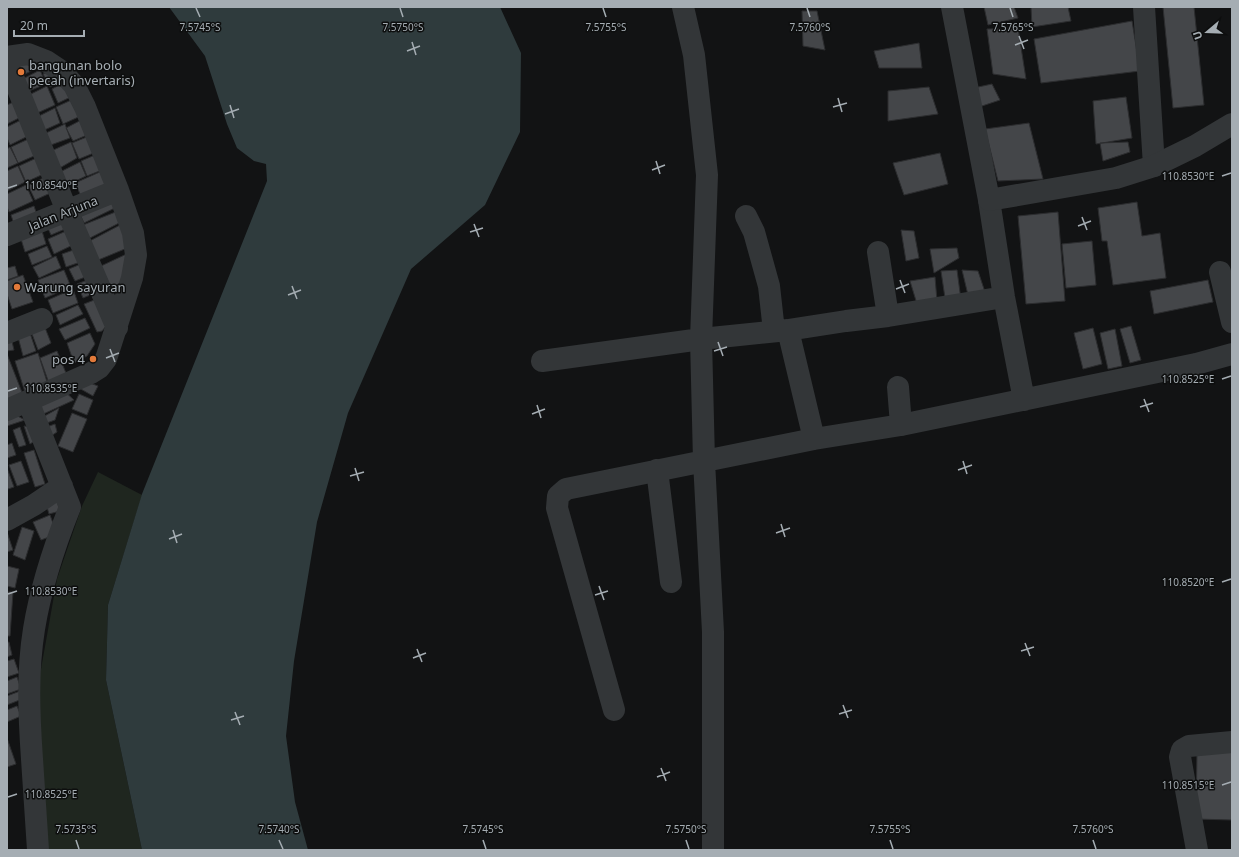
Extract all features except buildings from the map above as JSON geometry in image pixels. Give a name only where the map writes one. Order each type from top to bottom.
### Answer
[{"type":"street","points":[[683,7],[694,55],[707,175],[701,339],[704,461],[713,632],[713,850]]},
{"type":"street","points":[[952,7],[989,200],[1004,297],[1024,400]]},
{"type":"street","points":[[1144,7],[1154,166]]},
{"type":"street","points":[[7,57],[28,54],[46,61],[61,70],[74,85],[85,107],[118,190],[133,233],[136,255],[132,278],[117,328],[106,359],[99,368],[92,373],[7,410]]},
{"type":"street","points":[[7,62],[67,211],[117,328]]},
{"type":"street","points":[[989,200],[1116,178],[1154,166],[1194,146],[1232,124]]},
{"type":"street","name":"Jalan Arjuna","points":[[7,235],[118,190]]},
{"type":"street","points":[[746,216],[754,232],[781,331],[814,439]]},
{"type":"street","points":[[878,252],[888,316]]},
{"type":"street","points":[[1220,272],[1232,322]]},
{"type":"street","points":[[542,361],[701,339],[781,331],[888,316],[1004,297]]},
{"type":"street","points":[[7,333],[42,319]]},
{"type":"street","points":[[614,710],[557,508],[558,496],[566,489],[814,439],[901,425],[1196,364],[1232,354]]},
{"type":"street","points":[[898,386],[901,425]]},
{"type":"street","points":[[28,401],[70,507],[54,548],[43,583],[34,630],[30,667],[29,714],[38,850]]},
{"type":"street","points":[[657,470],[672,582]]},
{"type":"street","points":[[7,520],[34,506],[62,486]]},
{"type":"street","points":[[1197,850],[1180,757],[1182,750],[1189,746],[1232,742]]},
{"type":"shaded area","points":[[169,7],[500,7],[521,53],[520,132],[485,205],[411,269],[348,413],[317,522],[294,661],[286,736],[295,802],[308,850],[142,850],[106,680],[108,605],[142,494],[267,181],[266,164],[254,161],[237,148],[227,124],[205,56]]},
{"type":"shaded area","points":[[98,472],[142,495],[108,605],[106,680],[142,850],[44,850],[33,714],[57,579],[82,506]]},
{"type":"place","name":"bangunan bolo pecah (invertaris)","points":[[21,72]]},
{"type":"place","name":"Warung sayuran","points":[[17,287]]},
{"type":"place","name":"pos 4","points":[[93,359]]}]
